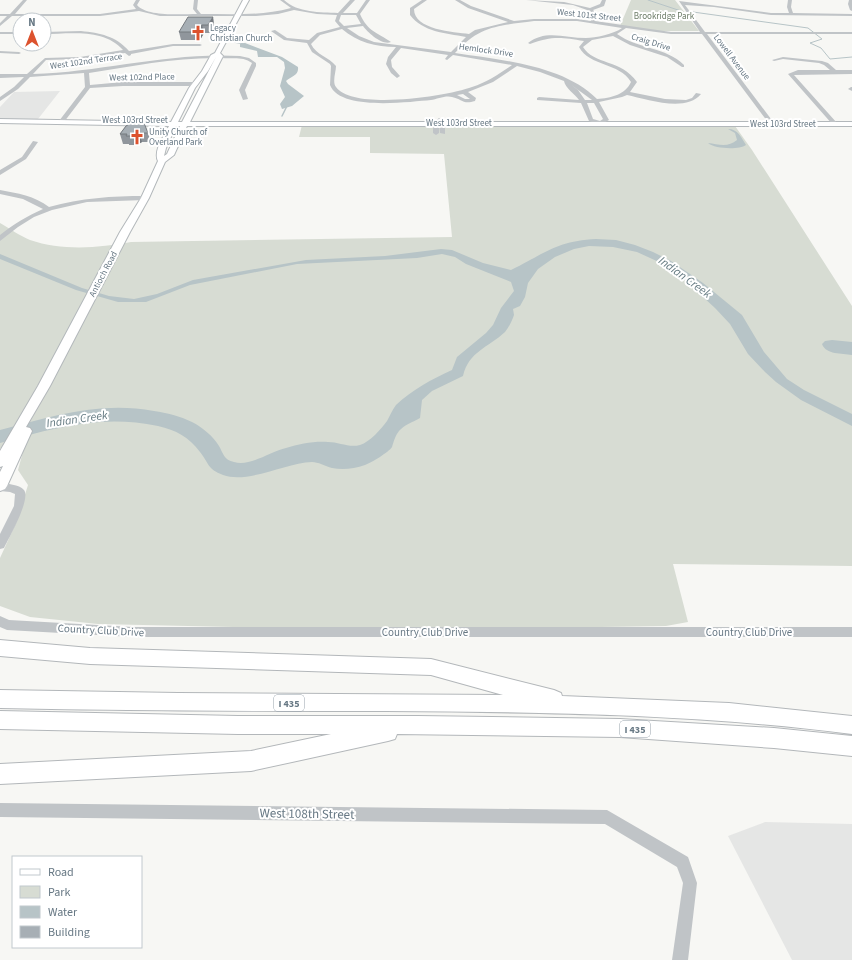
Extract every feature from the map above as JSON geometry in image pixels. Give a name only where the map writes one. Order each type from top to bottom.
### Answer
[{"type":"highway","points":[[0,648],[90,656],[431,667],[578,705]]},
{"type":"highway","name":"I 435","points":[[0,699],[578,705],[713,711],[852,725]]},
{"type":"highway","name":"I 435","points":[[0,720],[238,725],[418,725],[620,728],[774,738],[852,746]]},
{"type":"highway","points":[[0,774],[251,761],[418,725]]},
{"type":"main road","name":"Antioch Road","points":[[0,487],[14,448],[44,386],[125,232],[145,198],[162,161],[170,155],[246,0]]},
{"type":"main road","name":"Antioch Road","points":[[162,161],[160,155],[174,122],[196,84],[217,57]]},
{"type":"main road","name":"West 103rd Street","points":[[439,122],[591,120],[603,122]]},
{"type":"main road","name":"West 103rd Street","points":[[0,121],[834,122],[852,120]]},
{"type":"main road","name":"West 103rd Street","points":[[834,122],[852,124]]},
{"type":"main road","name":"Antioch Road","points":[[0,462],[14,448]]},
{"type":"street","points":[[0,25],[11,16],[25,0]]},
{"type":"street","points":[[138,0],[135,5],[139,10]]},
{"type":"street","points":[[196,0],[195,9],[200,15]]},
{"type":"street","points":[[282,0],[286,4],[296,8],[318,13],[358,14]]},
{"type":"street","points":[[342,28],[337,21],[339,14],[344,7],[353,0]]},
{"type":"street","points":[[425,0],[412,9],[412,15],[417,21],[435,29],[470,36]]},
{"type":"street","points":[[457,0],[512,22]]},
{"type":"street","points":[[528,0],[574,5],[589,10],[595,14],[593,22]]},
{"type":"street","points":[[589,10],[602,5],[604,0]]},
{"type":"street","points":[[790,0],[789,7],[792,15]]},
{"type":"street","points":[[850,0],[852,10]]},
{"type":"street","points":[[358,14],[365,1]]},
{"type":"street","points":[[680,2],[761,13],[792,15],[852,15]]},
{"type":"street","name":"Lowell Avenue","points":[[680,2],[771,122]]},
{"type":"street","points":[[0,16],[100,15],[139,10],[155,15],[238,15],[273,14],[296,8]]},
{"type":"street","points":[[464,12],[474,8]]},
{"type":"street","points":[[310,42],[322,33],[342,28],[363,26],[358,14]]},
{"type":"street","name":"West 101st Street","points":[[447,59],[470,36],[486,28],[512,22],[555,19],[593,22],[666,32],[852,33]]},
{"type":"street","name":"Hemlock Drive","points":[[363,26],[378,37],[400,46]]},
{"type":"street","points":[[530,43],[540,39],[552,37],[589,40],[614,34],[625,27]]},
{"type":"street","name":"Hemlock Drive","points":[[342,28],[361,40],[389,46],[400,46],[516,64],[542,71],[578,86],[596,101],[603,122]]},
{"type":"street","points":[[274,32],[286,39],[310,42]]},
{"type":"street","points":[[0,33],[12,33]]},
{"type":"street","points":[[52,33],[82,33],[105,37],[117,42],[136,62]]},
{"type":"street","points":[[760,33],[764,37]]},
{"type":"street","name":"Craig Drive","points":[[614,34],[626,43],[671,57],[682,66]]},
{"type":"street","points":[[539,99],[584,102],[615,98],[627,93],[634,84],[631,76],[617,67],[590,57],[584,52],[581,45],[589,40]]},
{"type":"street","points":[[310,42],[311,50],[328,59],[334,66],[332,83],[335,90],[347,96],[370,101],[424,100],[453,95],[489,82],[516,64]]},
{"type":"street","points":[[0,99],[9,94],[45,59],[80,58],[173,45],[200,45]]},
{"type":"street","points":[[397,76],[389,66],[388,62],[391,55],[400,46]]},
{"type":"street","points":[[654,52],[662,47]]},
{"type":"street","points":[[0,52],[19,53]]},
{"type":"street","name":"West 102nd Terrace","points":[[0,76],[52,75],[86,71],[136,62],[175,58],[243,58],[254,63],[254,66],[242,90],[246,99]]},
{"type":"street","points":[[774,60],[783,58],[820,62],[826,64],[835,72]]},
{"type":"street","points":[[64,121],[88,87],[86,71]]},
{"type":"street","points":[[834,122],[791,74],[792,72],[852,72]]},
{"type":"street","name":"Hemlock Drive","points":[[566,82],[579,93],[591,120]]},
{"type":"street","name":"West 102nd Place","points":[[88,87],[123,84],[196,84]]},
{"type":"street","points":[[453,95],[466,101],[473,100],[473,98],[464,92]]},
{"type":"street","points":[[627,93],[656,100],[673,101],[693,100],[698,94]]},
{"type":"street","points":[[439,122],[443,133]]},
{"type":"street","points":[[436,133],[439,122]]},
{"type":"street","points":[[0,173],[24,158],[35,142]]},
{"type":"street","points":[[0,192],[29,198],[41,203],[48,209]]},
{"type":"street","points":[[0,239],[21,222],[48,209],[95,199],[145,198]]},
{"type":"street","points":[[0,487],[12,488],[20,492],[19,506],[0,545]]},
{"type":"street","name":"Country Club Drive","points":[[0,621],[7,625],[132,632],[852,632]]},
{"type":"street","name":"West 108th Street","points":[[0,810],[607,817],[613,819],[683,862],[690,883],[680,960]]},
{"type":"shaded area","points":[[60,91],[38,119],[0,119],[0,107],[14,92]]},
{"type":"shaded area","points":[[765,822],[852,824],[852,960],[792,960],[728,836]]},
{"type":"green space","name":"Brookridge Park","points":[[631,0],[675,0],[699,31],[658,31],[620,26]]},
{"type":"green space","points":[[302,125],[735,126],[852,306],[852,566],[673,564],[688,622],[666,626],[536,628],[233,627],[98,624],[30,617],[0,606],[0,558],[16,523],[28,485],[18,470],[24,448],[0,448],[0,223],[30,240],[55,246],[68,247],[106,246],[131,242],[452,237],[444,154],[370,153],[370,137],[299,137]]},
{"type":"water","points":[[245,43],[282,57],[298,67],[296,74],[286,81],[304,96],[292,106],[282,109],[280,104],[285,97],[280,86],[285,68],[284,62],[277,57],[258,57],[257,51],[240,47],[240,44]]},
{"type":"water","points":[[728,129],[737,132],[746,145],[738,148],[727,148],[716,147],[708,143],[727,145],[737,140],[735,133]]},
{"type":"water","points":[[582,240],[616,240],[653,252],[671,261],[703,283],[742,315],[764,352],[787,379],[804,390],[852,414],[852,426],[801,400],[776,382],[748,354],[730,324],[679,275],[661,263],[637,252],[613,247],[589,246],[574,249],[555,257],[538,269],[528,283],[525,297],[520,306],[513,309],[514,315],[505,332],[474,355],[463,376],[432,391],[422,400],[420,418],[406,425],[399,431],[392,447],[387,452],[365,465],[340,469],[332,468],[319,463],[301,463],[255,475],[233,477],[223,475],[214,470],[187,438],[176,432],[158,426],[117,421],[78,424],[39,432],[0,443],[0,430],[58,415],[96,409],[134,408],[173,415],[200,426],[217,442],[224,456],[228,460],[240,463],[254,461],[280,450],[307,443],[332,442],[352,446],[360,445],[368,441],[378,431],[387,421],[396,405],[409,394],[422,385],[452,370],[457,357],[486,333],[493,325],[501,308],[514,291],[511,282],[466,264],[455,257],[442,254],[417,258],[297,264],[190,285],[146,302],[118,302],[76,290],[0,259],[0,254],[82,288],[109,296],[134,299],[157,294],[193,280],[306,260],[385,256],[441,249],[452,250],[483,263],[511,270],[560,245]]},
{"type":"water","points":[[832,340],[852,342],[852,355],[831,352],[824,348],[822,344],[825,341]]},
{"type":"building","points":[[188,17],[213,17],[208,25],[202,25],[198,32],[179,32]]},
{"type":"building","points":[[138,121],[144,123],[148,133],[139,133],[134,136],[120,134],[126,126]]},
{"type":"waterway","name":"Indian Creek","points":[[648,0],[681,11]]},
{"type":"waterway","name":"Indian Creek","points":[[693,12],[808,28],[822,39],[810,43],[821,48],[830,59],[852,57]]},
{"type":"waterway","points":[[232,42],[245,44]]},
{"type":"waterway","points":[[282,116],[287,106]]},
{"type":"place","name":"Legacy Christian Church","points":[[198,33]]},
{"type":"place","name":"Unity Church of Overland Park","points":[[137,137]]}]
